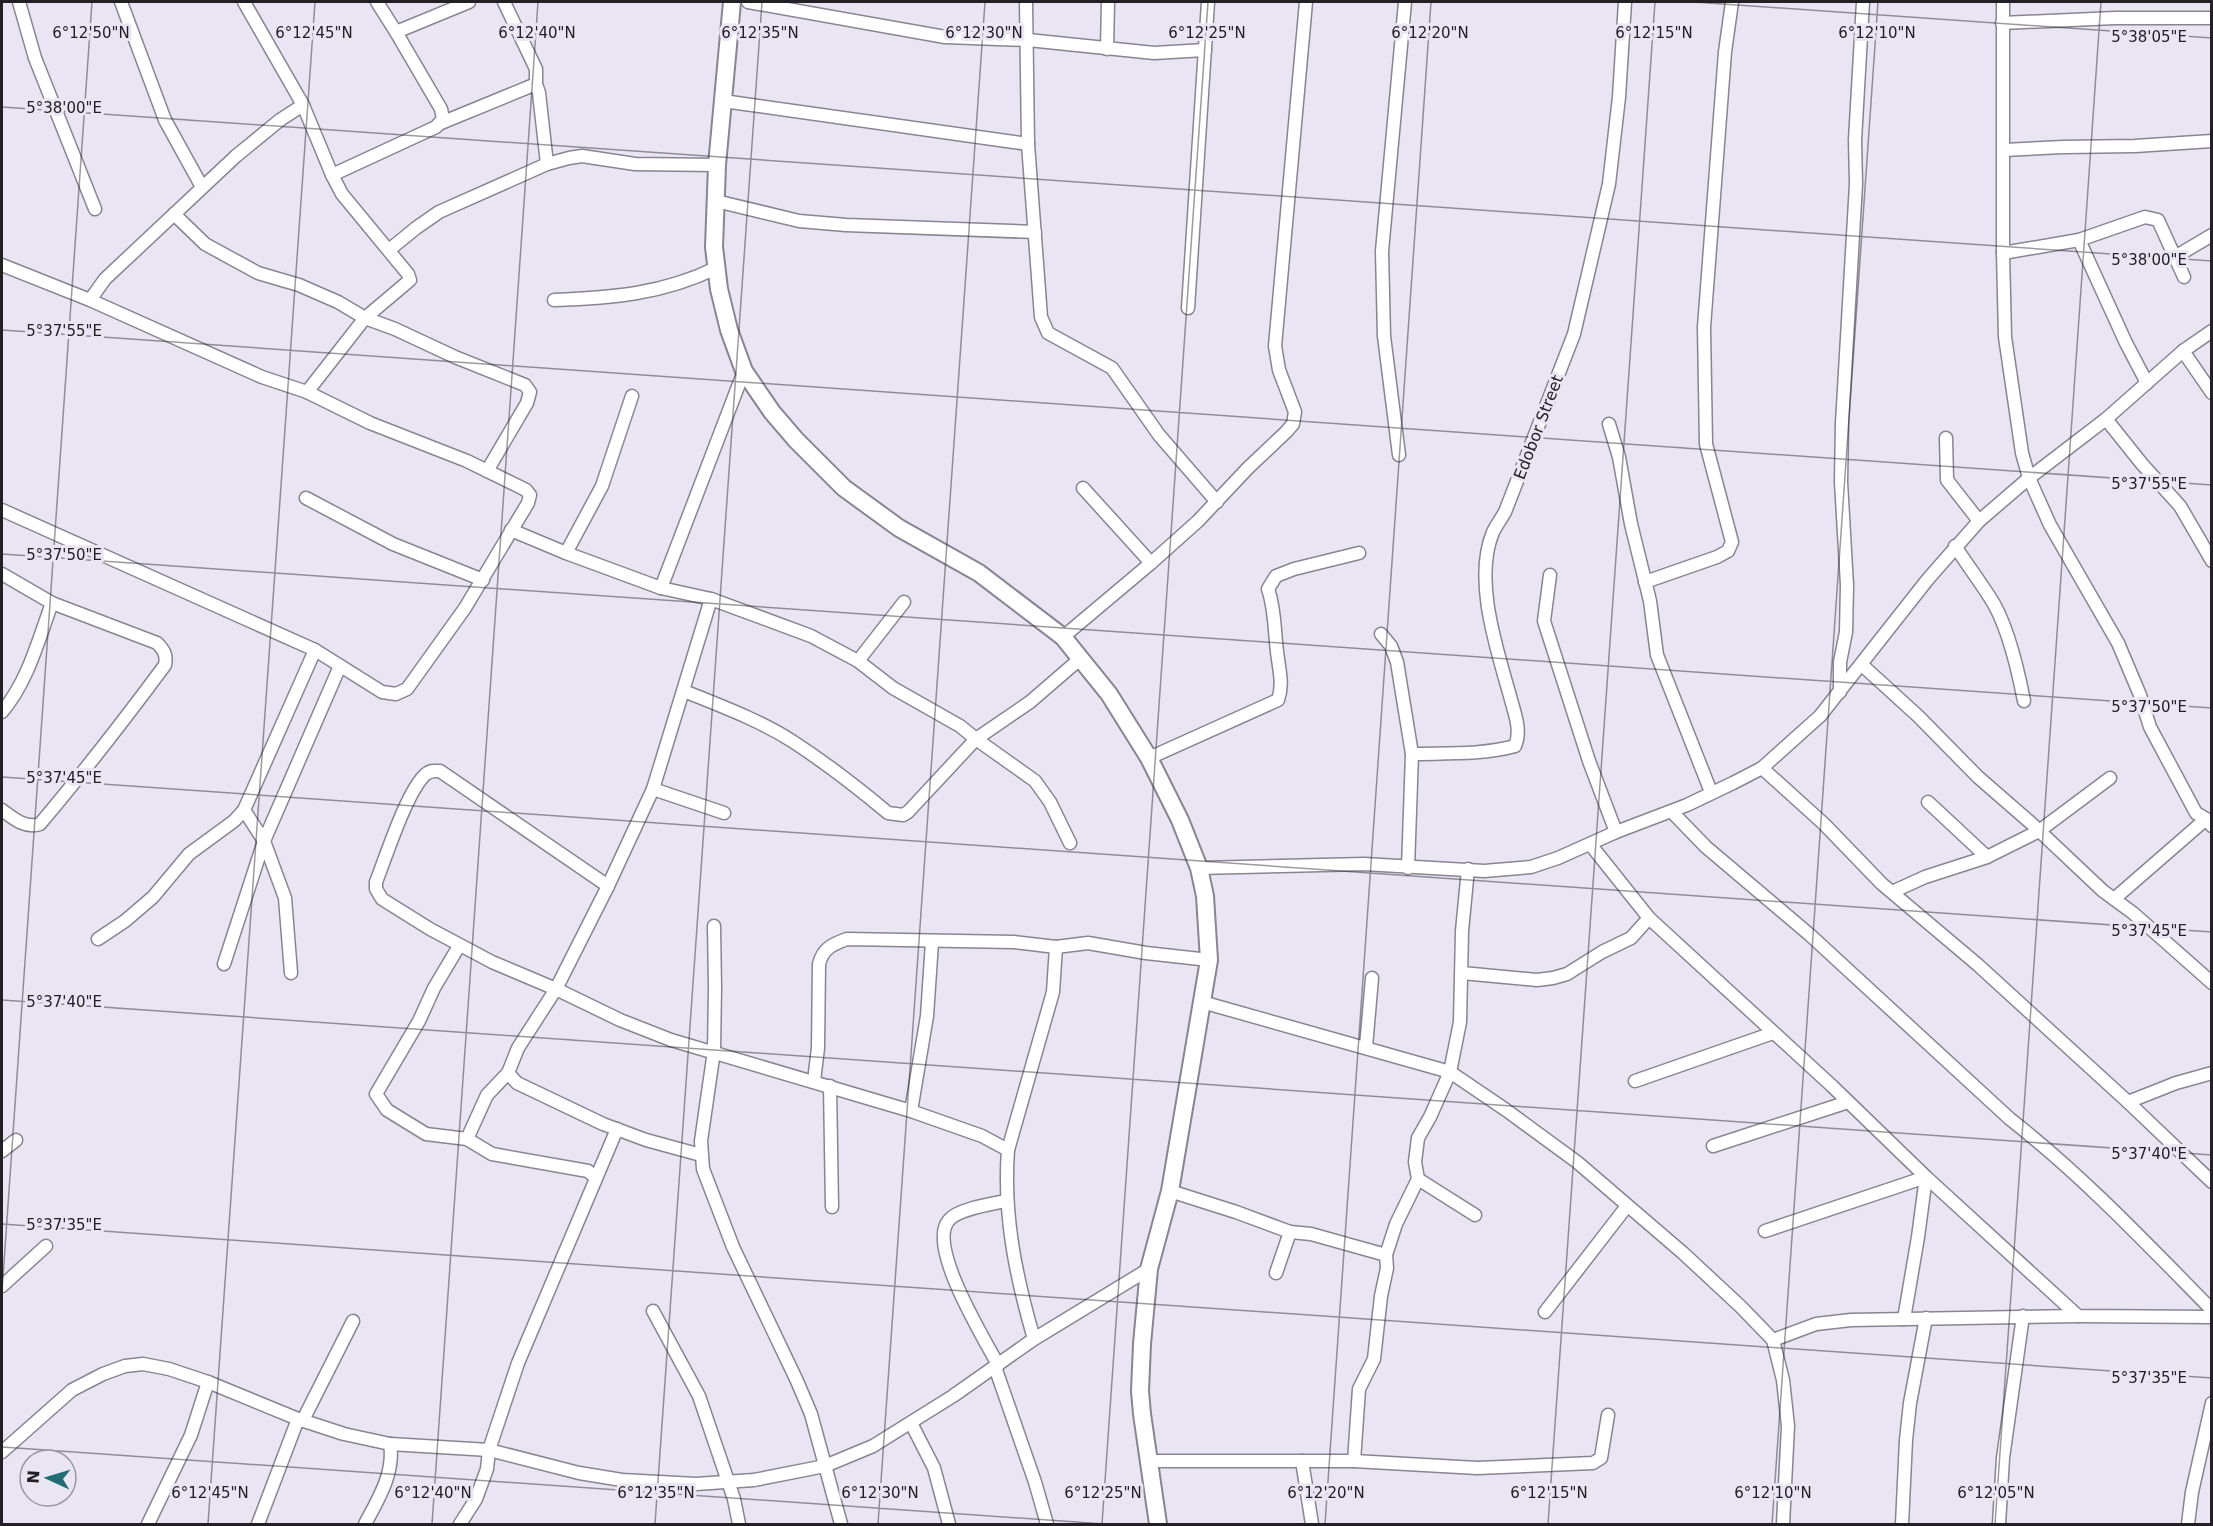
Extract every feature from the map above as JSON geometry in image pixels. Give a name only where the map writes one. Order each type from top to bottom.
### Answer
[{"type":"street","points":[[19,2],[36,58],[95,209]]},
{"type":"street","points":[[122,2],[165,120],[202,187]]},
{"type":"street","points":[[244,2],[303,105],[332,175],[351,206],[389,250],[411,280],[365,318],[307,392]]},
{"type":"street","points":[[376,2],[441,109],[443,119],[441,123]]},
{"type":"street","points":[[396,32],[469,2]]},
{"type":"street","points":[[504,2],[536,69],[547,164]]},
{"type":"street","points":[[732,2],[717,165],[716,268],[729,330],[744,371],[772,412],[844,488],[899,528],[979,573],[1063,637],[1109,694],[1149,758],[1180,820],[1199,868],[1205,896],[1209,960],[1170,1191],[1149,1269],[1142,1344],[1140,1391],[1147,1461],[1158,1524]]},
{"type":"street","points":[[748,2],[945,37],[1028,40],[1166,53],[1205,50]]},
{"type":"street","points":[[1026,2],[1028,144],[1041,317],[1048,333],[1112,368],[1159,435],[1217,502]]},
{"type":"street","points":[[1107,49],[1108,2]]},
{"type":"street","points":[[1188,308],[1208,2]]},
{"type":"street","points":[[1063,637],[1152,563],[1217,502],[1286,432],[1295,417],[1294,408],[1279,370],[1275,345],[1306,2]]},
{"type":"street","points":[[1399,455],[1384,336],[1382,251],[1406,2]]},
{"type":"street","name":"Edobor Street","points":[[1412,754],[1459,753],[1506,748],[1515,746],[1518,738],[1515,715],[1490,625],[1486,591],[1487,558],[1493,533],[1505,512],[1574,334],[1609,184],[1619,98],[1625,2]]},
{"type":"street","points":[[1645,582],[1717,557],[1728,551],[1732,542],[1706,444],[1704,327],[1725,52],[1732,2]]},
{"type":"street","points":[[1840,692],[1840,662],[1846,632],[1847,585],[1841,482],[1842,423],[1856,184],[1855,140],[1863,2]]},
{"type":"street","points":[[2003,2],[2005,337],[2020,444],[2030,478],[2050,525],[2118,643],[2140,695],[2150,727],[2196,813],[2209,822],[2115,899]]},
{"type":"street","points":[[2002,23],[2115,18],[2211,18]]},
{"type":"street","points":[[332,175],[441,123],[536,84]]},
{"type":"street","points":[[723,101],[1028,144]]},
{"type":"street","points":[[90,300],[105,279],[202,187],[257,138],[303,105]]},
{"type":"street","points":[[2004,150],[2211,141]]},
{"type":"street","points":[[389,250],[439,212],[547,164],[582,156],[635,164],[717,165]]},
{"type":"street","points":[[716,201],[799,221],[858,226],[1035,232]]},
{"type":"street","points":[[174,214],[205,244],[258,273],[299,285],[338,302],[365,318],[525,385],[530,392],[527,403],[487,471]]},
{"type":"street","points":[[2003,253],[2079,240],[2145,217],[2151,217],[2158,220],[2184,277]]},
{"type":"street","points":[[2175,257],[2211,235]]},
{"type":"street","points":[[2079,240],[2147,383]]},
{"type":"street","points":[[2,265],[90,300],[262,377],[307,392],[370,423],[487,471],[526,490],[530,495],[528,503],[483,580],[407,689],[396,694],[382,692],[315,650],[2,510]]},
{"type":"street","points":[[554,300],[630,295],[690,281],[716,268]]},
{"type":"street","points":[[1199,868],[1364,864],[1484,871],[1531,867],[1672,812],[1762,768],[1820,716],[1955,546],[1979,521],[2106,419],[2183,351],[2211,331]]},
{"type":"street","points":[[2183,351],[2211,393]]},
{"type":"street","points":[[661,588],[744,371]]},
{"type":"street","points":[[566,553],[602,486],[632,396]]},
{"type":"street","points":[[2106,419],[2180,506],[2211,561]]},
{"type":"street","points":[[1609,424],[1619,457],[1631,524],[1650,602],[1657,655],[1712,792]]},
{"type":"street","points":[[1946,438],[1947,480],[1979,521]]},
{"type":"street","points":[[1083,488],[1152,563]]},
{"type":"street","points":[[306,498],[393,544],[483,580]]},
{"type":"street","points":[[511,530],[661,588],[711,599],[811,636],[858,662],[892,688],[960,726],[1035,781],[1050,802],[1070,843]]},
{"type":"street","points":[[1955,546],[1994,605],[2016,661],[2024,701]]},
{"type":"street","points":[[1149,758],[1278,700],[1281,691],[1281,674],[1273,604],[1268,589],[1276,576],[1294,568],[1359,553]]},
{"type":"street","points":[[2,574],[52,603],[157,643],[164,650],[166,658],[165,665],[83,774],[40,824],[25,825],[2,810]]},
{"type":"street","points":[[1550,575],[1544,621],[1589,761],[1616,832]]},
{"type":"street","points":[[467,1140],[487,1095],[508,1073],[518,1048],[556,989],[608,886],[653,789],[711,599]]},
{"type":"street","points":[[858,662],[904,602]]},
{"type":"street","points":[[2,712],[14,697],[27,672],[52,603]]},
{"type":"street","points":[[1381,634],[1391,646],[1397,662],[1412,754],[1408,868]]},
{"type":"street","points":[[98,939],[148,902],[198,846],[234,821],[244,810],[315,650]]},
{"type":"street","points":[[684,691],[750,719],[791,740],[840,774],[888,813],[895,815],[908,812],[976,739],[1030,702],[1081,658]]},
{"type":"street","points":[[1862,665],[1918,716],[1978,777],[2103,891],[2170,945],[2211,983]]},
{"type":"street","points":[[224,964],[264,841],[340,666]]},
{"type":"street","points":[[1762,768],[1824,824],[1892,892],[1978,965],[2128,1102],[2211,1182]]},
{"type":"street","points":[[608,886],[440,771],[429,772],[413,793],[376,882],[376,889],[382,899],[459,946],[620,1020],[671,1040],[911,1111],[982,1136],[1008,1150]]},
{"type":"street","points":[[1892,892],[1925,877],[1987,857],[2039,831],[2110,778]]},
{"type":"street","points":[[653,789],[724,813]]},
{"type":"street","points":[[1928,802],[1987,857]]},
{"type":"street","points":[[244,810],[264,841],[285,898],[291,973]]},
{"type":"street","points":[[1672,812],[1706,847],[1810,935],[2010,1119],[2043,1145],[2112,1210],[2211,1310]]},
{"type":"street","points":[[1590,844],[1649,918],[2078,1316]]},
{"type":"street","points":[[1354,1461],[1359,1389],[1374,1359],[1381,1296],[1387,1268],[1386,1255],[1396,1224],[1418,1179],[1415,1162],[1418,1138],[1450,1072],[1460,1022],[1462,931],[1467,869]]},
{"type":"street","points":[[1462,973],[1537,980],[1567,974],[1602,952],[1632,938],[1649,918]]},
{"type":"street","points":[[714,926],[714,1052],[701,1155],[711,1193],[733,1247],[811,1414],[841,1524]]},
{"type":"street","points":[[814,1081],[818,1048],[821,955],[827,948],[847,939],[1014,942],[1056,946],[1088,942],[1146,953],[1209,960]]},
{"type":"street","points":[[911,1111],[927,1016],[932,942]]},
{"type":"street","points":[[459,946],[376,1094],[387,1110],[426,1134],[467,1140],[492,1154],[588,1171],[596,1178]]},
{"type":"street","points":[[1035,1339],[1017,1276],[1006,1201],[1008,1150],[1053,992],[1056,946]]},
{"type":"street","points":[[1366,1047],[1372,978]]},
{"type":"street","points":[[1202,1002],[1450,1072],[1577,1162],[1683,1252],[1773,1340],[1783,1380],[1788,1426],[1783,1524]]},
{"type":"street","points":[[1635,1081],[1773,1033]]},
{"type":"street","points":[[508,1073],[518,1083],[571,1110],[646,1140],[701,1155]]},
{"type":"street","points":[[2128,1102],[2176,1083],[2211,1073]]},
{"type":"street","points":[[830,1086],[832,1207]]},
{"type":"street","points":[[1713,1146],[1848,1102]]},
{"type":"street","points":[[460,1524],[476,1500],[488,1469],[489,1450],[518,1363],[617,1129]]},
{"type":"street","points":[[2,1151],[16,1140]]},
{"type":"street","points":[[1765,1231],[1926,1177]]},
{"type":"street","points":[[1904,1319],[1926,1177]]},
{"type":"street","points":[[1418,1179],[1475,1215]]},
{"type":"street","points":[[1170,1191],[1290,1232],[1311,1234],[1386,1255]]},
{"type":"street","points":[[1006,1201],[975,1208],[950,1218],[944,1227],[942,1239],[952,1274],[997,1366],[1047,1524]]},
{"type":"street","points":[[1545,1311],[1627,1206]]},
{"type":"street","points":[[1276,1274],[1290,1232]]},
{"type":"street","points":[[2,1286],[46,1246]]},
{"type":"street","points":[[2,1452],[72,1390],[103,1374],[125,1366],[143,1364],[169,1369],[208,1382],[300,1420],[344,1434],[390,1444],[489,1450],[579,1473],[615,1479],[696,1484],[754,1480],[825,1466],[873,1446],[1035,1339],[1149,1269]]},
{"type":"street","points":[[653,1311],[699,1396],[734,1499],[739,1524]]},
{"type":"street","points":[[1773,1340],[1816,1324],[1904,1319],[2023,1316],[2211,1317]]},
{"type":"street","points":[[1999,1524],[2002,1458],[2023,1316]]},
{"type":"street","points":[[1902,1524],[1909,1413],[1926,1318]]},
{"type":"street","points":[[258,1524],[300,1420],[353,1321]]},
{"type":"street","points":[[148,1524],[191,1435],[208,1382]]},
{"type":"street","points":[[2188,1524],[2192,1492],[2211,1403]]},
{"type":"street","points":[[1147,1461],[1354,1461],[1477,1468],[1593,1463],[1600,1458],[1608,1415]]},
{"type":"street","points":[[911,1423],[934,1468],[949,1524]]},
{"type":"street","points":[[366,1524],[387,1476],[392,1454],[390,1444]]},
{"type":"street","points":[[1302,1461],[1312,1524]]}]
